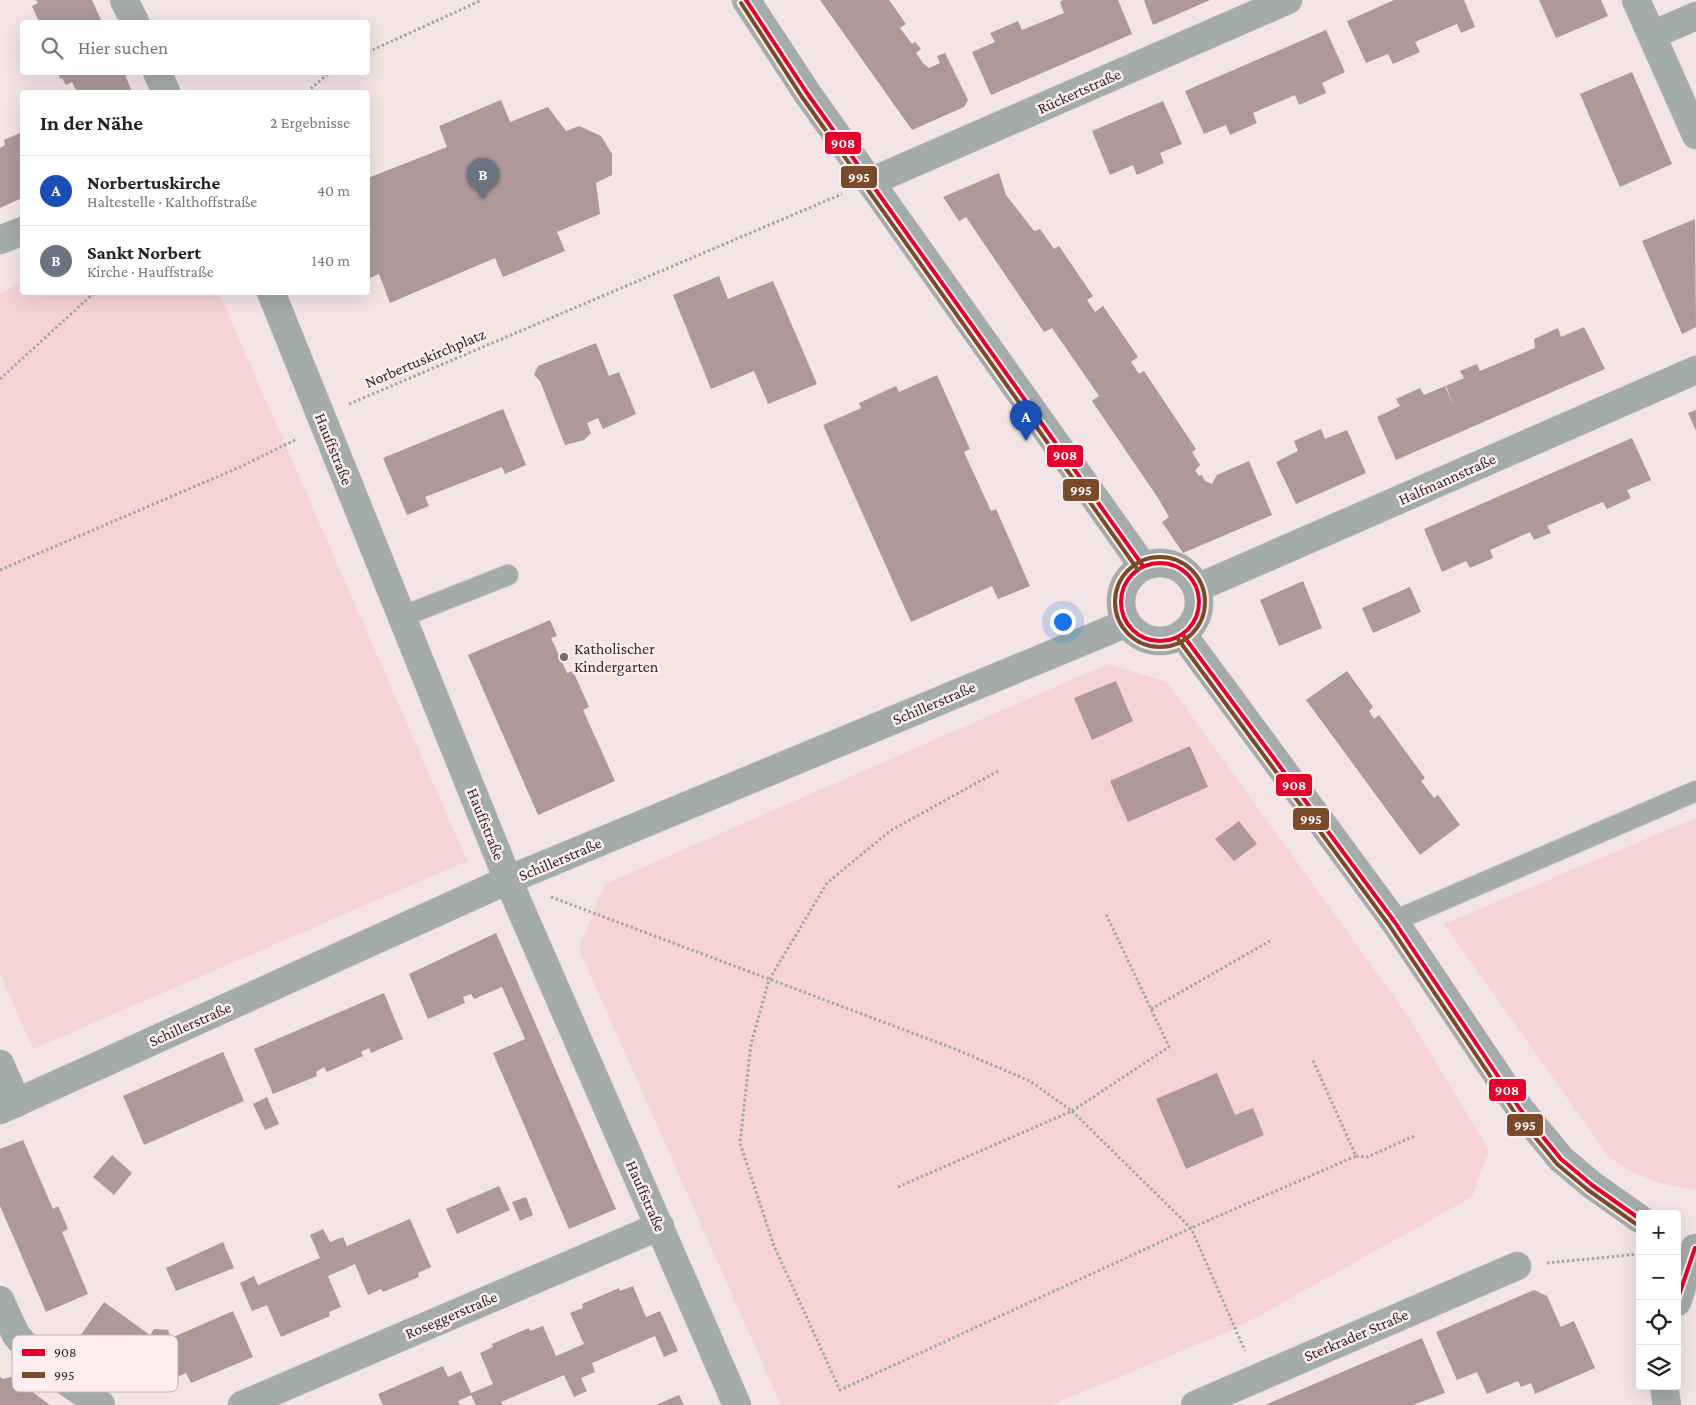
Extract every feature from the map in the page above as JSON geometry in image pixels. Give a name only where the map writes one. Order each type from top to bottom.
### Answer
[{"type":"street","points":[[124,0],[134,20]]},
{"type":"street","points":[[746,0],[807,93],[1143,566]]},
{"type":"street","name":"Rückertstraße","points":[[870,182],[1288,0]]},
{"type":"street","points":[[1636,0],[1696,136]]},
{"type":"street","points":[[1652,35],[1696,16]]},
{"type":"street","points":[[158,75],[165,90]]},
{"type":"street","points":[[0,240],[20,232]]},
{"type":"street","name":"Hauffstraße","points":[[272,295],[508,880],[737,1405]]},
{"type":"street","name":"Halfmannstraße","points":[[1198,588],[1696,370]]},
{"type":"street","points":[[1156,562],[1169,563],[1181,568],[1191,577],[1198,588],[1200,601],[1198,614],[1192,626],[1183,635],[1171,640],[1158,642],[1145,639],[1134,632],[1121,610],[1121,596],[1125,584],[1132,574],[1143,566],[1156,562]]},
{"type":"street","name":"Schillerstraße","points":[[8,1107],[508,880],[1127,623]]},
{"type":"street","points":[[1183,635],[1394,921],[1520,1109],[1561,1159],[1592,1185],[1636,1217]]},
{"type":"street","points":[[0,1064],[8,1107]]},
{"type":"street","name":"Roseggerstraße","points":[[242,1405],[660,1226]]},
{"type":"street","points":[[1678,1300],[1696,1248],[1681,1241]]},
{"type":"street","name":"Sterkrader Straße","points":[[1195,1405],[1517,1266]]},
{"type":"street","points":[[0,1300],[16,1335]]},
{"type":"street","points":[[1665,1390],[1667,1405]]},
{"type":"street","points":[[82,1392],[101,1405]]},
{"type":"lane","points":[[402,617],[508,575]]},
{"type":"lane","points":[[1394,921],[1696,791]]},
{"type":"path","points":[[370,51],[482,0]]},
{"type":"path","points":[[309,90],[327,75]]},
{"type":"path","name":"Norbertuskirchplatz","points":[[0,570],[240,467],[314,430],[320,416],[870,182]]},
{"type":"path","points":[[0,379],[92,295]]},
{"type":"path","points":[[998,771],[890,831],[827,883],[769,980],[751,1044],[740,1144],[774,1246],[840,1390],[1190,1228],[1356,1156],[1367,1157],[1414,1136]]},
{"type":"path","points":[[508,880],[594,915],[955,1049],[1030,1081],[1072,1111],[1190,1228],[1257,1378]]},
{"type":"path","points":[[898,1187],[1072,1111],[1169,1047],[1106,914]]},
{"type":"path","points":[[1151,1009],[1270,941]]},
{"type":"path","points":[[1312,1058],[1356,1156]]},
{"type":"path","points":[[1517,1266],[1636,1254]]},
{"type":"shaded area","points":[[20,284],[20,295],[220,295],[467,861],[33,1049],[0,973],[0,293]]},
{"type":"shaded area","points":[[1108,664],[1167,682],[1410,1019],[1489,1150],[1472,1197],[1235,1329],[1051,1405],[781,1405],[579,949],[605,884]]},
{"type":"shaded area","points":[[1696,818],[1696,1190],[1650,1180],[1629,1170],[1609,1157],[1444,924]]},
{"type":"building","points":[[36,0],[92,0],[101,20],[38,20],[32,6],[38,3]]},
{"type":"building","points":[[820,0],[889,0],[906,24],[900,28],[912,44],[915,42],[921,49],[916,53],[923,63],[929,68],[940,63],[937,56],[945,53],[968,100],[964,107],[912,130]]},
{"type":"building","points":[[1063,0],[1118,0],[1132,34],[991,95],[972,52],[995,42],[990,33],[1018,21],[1022,30],[1064,13],[1060,2]]},
{"type":"building","points":[[1144,0],[1210,0],[1153,25]]},
{"type":"building","points":[[1394,0],[1464,0],[1475,27],[1461,33],[1457,24],[1415,42],[1420,52],[1393,64],[1388,54],[1366,63],[1347,21]]},
{"type":"building","points":[[1539,0],[1601,0],[1608,16],[1556,38]]},
{"type":"building","points":[[1326,30],[1345,72],[1322,83],[1326,93],[1299,105],[1295,95],[1253,113],[1257,123],[1230,135],[1226,125],[1204,134],[1185,91]]},
{"type":"building","points":[[1632,72],[1672,164],[1620,187],[1580,94]]},
{"type":"building","points":[[125,75],[131,90],[76,90],[72,82],[66,85],[59,76]]},
{"type":"building","points":[[501,100],[510,122],[548,107],[566,131],[579,126],[601,136],[612,154],[612,175],[596,183],[600,214],[557,232],[565,251],[503,277],[495,258],[390,303],[379,274],[370,278],[370,177],[447,147],[439,126]]},
{"type":"building","points":[[1163,101],[1182,144],[1160,153],[1164,163],[1137,175],[1133,165],[1110,175],[1092,131]]},
{"type":"building","points":[[20,133],[20,199],[0,208],[0,148],[5,145],[4,140]]},
{"type":"building","points":[[999,173],[1006,195],[1034,231],[1040,229],[1054,249],[1059,246],[1093,296],[1087,300],[1095,312],[1103,306],[1138,357],[1131,362],[1139,374],[1144,371],[1196,449],[1192,452],[1200,465],[1195,470],[1199,476],[1202,475],[1205,481],[1212,484],[1217,475],[1249,461],[1272,515],[1183,553],[1162,522],[1169,517],[1158,498],[1092,401],[1099,396],[1052,328],[1044,332],[966,217],[959,221],[943,197]]},
{"type":"building","points":[[1695,219],[1696,327],[1682,334],[1642,241]]},
{"type":"building","points":[[719,276],[728,299],[773,281],[817,384],[768,404],[754,371],[711,389],[673,295]]},
{"type":"building","points":[[1584,327],[1605,369],[1396,460],[1377,417],[1400,406],[1396,399],[1420,388],[1424,395],[1445,386],[1454,407],[1446,386],[1464,378],[1460,371],[1477,364],[1480,371],[1535,348],[1534,339],[1558,328],[1561,337]]},
{"type":"building","points":[[596,343],[609,376],[619,372],[636,414],[603,429],[598,418],[587,423],[591,433],[584,440],[565,445],[540,381],[534,375],[538,366]]},
{"type":"building","points":[[937,375],[970,449],[964,452],[991,511],[996,509],[1030,586],[998,599],[992,586],[911,622],[823,425],[861,408],[859,403],[896,386],[899,392]]},
{"type":"building","points":[[503,409],[526,465],[505,474],[502,467],[425,497],[429,506],[407,515],[383,458]]},
{"type":"building","points":[[1696,410],[1696,431],[1688,413]]},
{"type":"building","points":[[1321,429],[1325,439],[1347,430],[1366,473],[1296,504],[1276,462],[1298,451],[1294,441]]},
{"type":"building","points":[[1632,438],[1651,480],[1627,490],[1631,498],[1607,509],[1603,502],[1579,512],[1547,526],[1551,533],[1534,540],[1530,532],[1490,550],[1493,558],[1470,568],[1466,561],[1442,572],[1424,529]]},
{"type":"building","points":[[1303,581],[1322,628],[1279,646],[1260,600]]},
{"type":"building","points":[[1410,587],[1421,612],[1373,633],[1362,608]]},
{"type":"building","points":[[550,620],[557,636],[551,638],[567,673],[573,671],[589,707],[583,710],[615,781],[538,815],[468,655]]},
{"type":"building","points":[[1347,671],[1373,707],[1369,711],[1374,719],[1379,715],[1425,778],[1421,781],[1434,798],[1438,795],[1460,825],[1420,855],[1306,700]]},
{"type":"building","points":[[1116,681],[1133,721],[1092,740],[1074,698]]},
{"type":"building","points":[[1190,746],[1208,787],[1128,822],[1110,781]]},
{"type":"building","points":[[1239,821],[1257,844],[1234,861],[1215,839]]},
{"type":"building","points":[[496,933],[616,1209],[569,1229],[493,1053],[525,1039],[502,987],[474,999],[471,994],[463,997],[465,1003],[428,1019],[409,974]]},
{"type":"building","points":[[384,993],[403,1039],[371,1053],[369,1048],[361,1052],[363,1056],[327,1072],[324,1067],[316,1072],[317,1076],[273,1094],[254,1049]]},
{"type":"building","points":[[223,1052],[244,1101],[144,1145],[123,1096]]},
{"type":"building","points":[[1217,1073],[1235,1115],[1253,1108],[1264,1135],[1186,1169],[1156,1099]]},
{"type":"building","points":[[267,1097],[279,1124],[265,1130],[253,1104]]},
{"type":"building","points":[[23,1140],[53,1209],[58,1206],[68,1229],[62,1232],[88,1294],[46,1312],[0,1206],[0,1149]]},
{"type":"building","points":[[112,1155],[132,1173],[114,1195],[93,1177]]},
{"type":"building","points":[[499,1186],[510,1210],[457,1234],[446,1209]]},
{"type":"building","points":[[526,1197],[533,1215],[520,1221],[512,1202]]},
{"type":"building","points":[[410,1219],[431,1267],[418,1273],[419,1277],[383,1292],[381,1289],[368,1295],[355,1264],[328,1276],[341,1307],[329,1312],[330,1316],[281,1337],[267,1305],[252,1311],[240,1283],[254,1276],[258,1285],[320,1258],[310,1235],[323,1229],[330,1242],[343,1237],[347,1246]]},
{"type":"building","points":[[223,1242],[234,1268],[176,1291],[166,1268]]},
{"type":"building","points":[[633,1286],[646,1317],[660,1311],[678,1351],[664,1357],[655,1336],[592,1363],[595,1372],[581,1378],[587,1391],[574,1397],[564,1375],[501,1402],[503,1405],[476,1405],[471,1395],[458,1401],[460,1405],[383,1405],[378,1394],[443,1366],[448,1377],[461,1371],[471,1393],[493,1384],[480,1353],[493,1347],[492,1344],[529,1328],[530,1331],[543,1326],[556,1356],[584,1344],[570,1313],[583,1308],[582,1304],[619,1288],[620,1291]]},
{"type":"building","points":[[1534,1290],[1547,1296],[1561,1327],[1574,1321],[1595,1368],[1535,1394],[1531,1383],[1521,1387],[1518,1381],[1487,1394],[1477,1372],[1457,1380],[1436,1332]]},
{"type":"building","points":[[104,1302],[150,1335],[81,1335]]},
{"type":"building","points":[[233,1311],[253,1357],[191,1383],[186,1373],[178,1377],[178,1335]]},
{"type":"building","points":[[154,1329],[168,1330],[170,1335],[150,1335]]},
{"type":"building","points":[[1422,1338],[1445,1393],[1413,1405],[1265,1405]]},
{"type":"building","points":[[0,1377],[3,1379],[12,1377],[12,1392],[32,1392],[50,1405],[0,1405]]},
{"type":"building","points":[[679,1395],[684,1405],[656,1405]]},
{"type":"transit line","name":"908","points":[[746,0],[807,93],[1143,566]]},
{"type":"transit line","name":"995","points":[[741,3],[802,97],[1138,570]]},
{"type":"transit line","name":"995","points":[[1151,557],[1169,557],[1185,564],[1198,577],[1205,593],[1205,602],[1205,611],[1198,627],[1185,640],[1169,647],[1151,647],[1135,640],[1122,627],[1115,611],[1115,593],[1122,577],[1135,564],[1151,557]]},
{"type":"transit line","name":"908","points":[[1160,563],[1175,566],[1188,574],[1196,587],[1199,602],[1196,617],[1188,630],[1175,638],[1160,641],[1145,638],[1132,630],[1124,617],[1121,602],[1124,587],[1132,574],[1145,566],[1160,563]]},
{"type":"transit line","name":"908","points":[[1183,635],[1394,921],[1520,1109],[1561,1159],[1592,1185],[1636,1216]]},
{"type":"transit line","name":"995","points":[[1178,639],[1389,925],[1515,1113],[1557,1164],[1588,1190],[1636,1224]]},
{"type":"transit line","name":"908","points":[[1677,1300],[1695,1248]]},
{"type":"place","name":"Sankt Norbert","points":[[483,199]]},
{"type":"place","name":"Norbertuskirche","points":[[1026,441]]},
{"type":"place","name":"Katholischer Kindergarten","points":[[564,657]]}]
